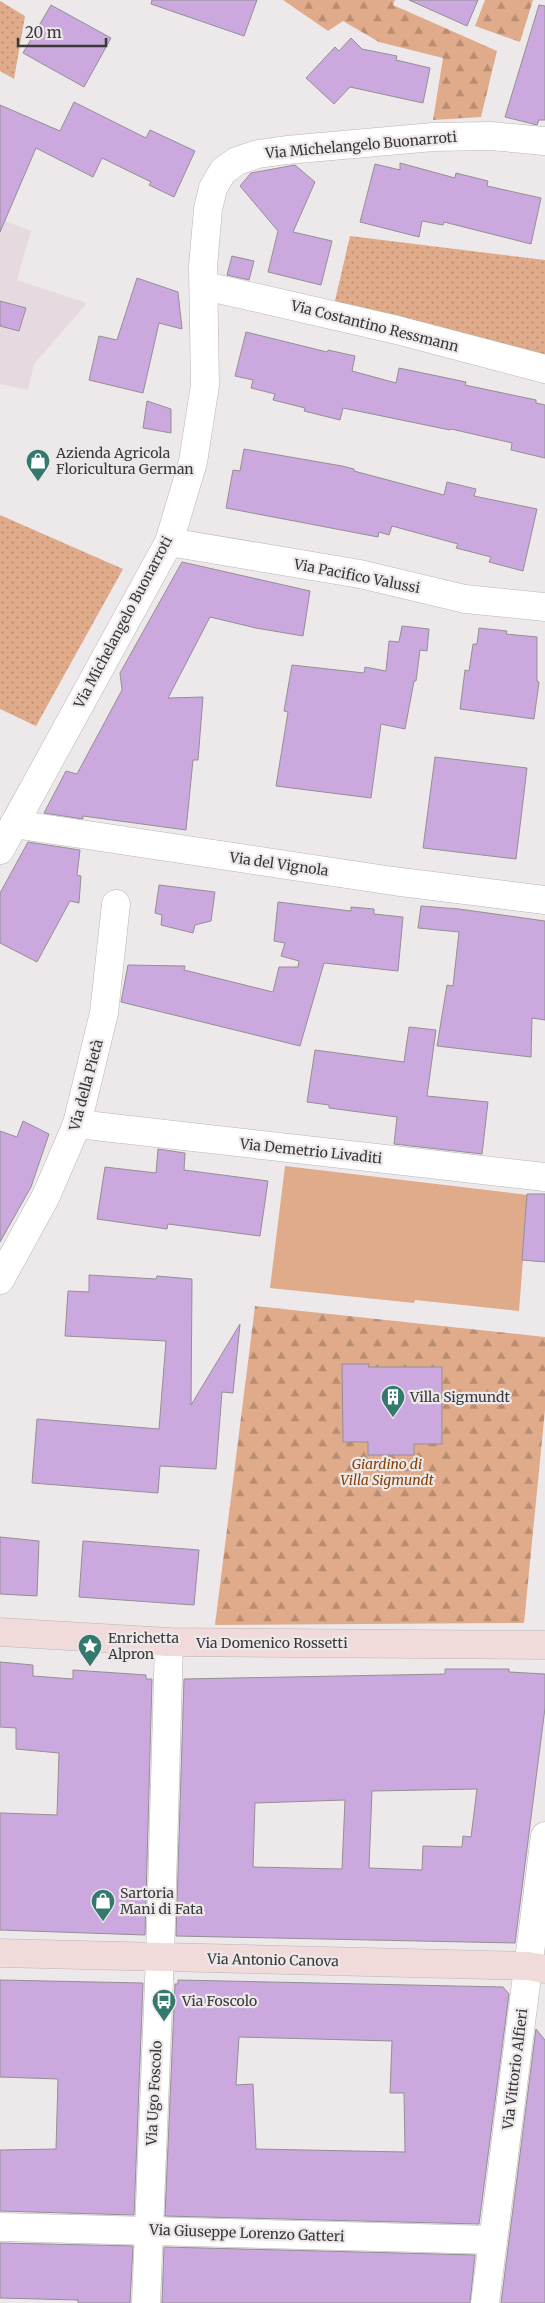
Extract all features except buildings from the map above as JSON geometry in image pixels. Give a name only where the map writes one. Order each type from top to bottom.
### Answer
[{"type":"main road","name":"Via Domenico Rossetti","points":[[0,1632],[169,1642],[545,1645]]},
{"type":"main road","name":"Via Antonio Canova","points":[[0,1953],[537,1968]]},
{"type":"street","name":"Via Michelangelo Buonarroti","points":[[0,850],[169,542],[193,462],[206,386],[203,266],[208,210],[213,188],[223,171],[237,161],[258,154],[287,150],[433,137],[491,136],[545,141]]},
{"type":"street","name":"Via Costantino Ressmann","points":[[205,286],[397,330],[545,369]]},
{"type":"street","name":"Via Pacifico Valussi","points":[[169,542],[360,574],[465,599],[545,607]]},
{"type":"street","name":"Via del Vignola","points":[[14,824],[384,879],[545,900]]},
{"type":"street","name":"Via della Pietà","points":[[0,1280],[46,1196],[77,1124],[104,1013],[116,904]]},
{"type":"street","name":"Via Demetrio Livaditi","points":[[77,1124],[545,1177]]},
{"type":"street","name":"Via Ugo Foscolo","points":[[146,2303],[160,1957],[169,1642]]},
{"type":"street","name":"Via Vittorio Alfieri","points":[[485,2303],[493,2240],[537,1968],[545,1836]]},
{"type":"street","name":"Via Giuseppe Lorenzo Gatteri","points":[[0,2227],[493,2240]]},
{"type":"shaded area","points":[[0,219],[31,231],[17,280],[87,303],[34,364],[28,390],[0,384]]},
{"type":"green space","points":[[283,0],[395,0],[393,5],[497,51],[481,117],[433,120],[443,58],[379,42],[343,21],[328,31]]},
{"type":"green space","points":[[485,0],[533,0],[520,42],[475,26]]},
{"type":"green space","points":[[0,1],[25,16],[14,79],[0,71]]},
{"type":"green space","points":[[350,236],[545,260],[545,357],[334,305]]},
{"type":"green space","points":[[0,515],[123,569],[36,726],[0,709]]},
{"type":"green space","points":[[285,1166],[528,1195],[519,1311],[415,1300],[414,1303],[270,1288]]},
{"type":"green space","name":"Giardino di Villa Sigmundt","points":[[255,1306],[545,1337],[545,1410],[524,1623],[215,1625]]},
{"type":"place","name":"Azienda Agricola Floricultura German","points":[[38,482]]},
{"type":"place","name":"Villa Sigmundt","points":[[393,1418]]},
{"type":"place","name":"Enrichetta Alpron","points":[[90,1667]]},
{"type":"place","name":"Sartoria Mani di Fata","points":[[103,1922]]},
{"type":"place","name":"Via Foscolo","points":[[164,2022]]}]
